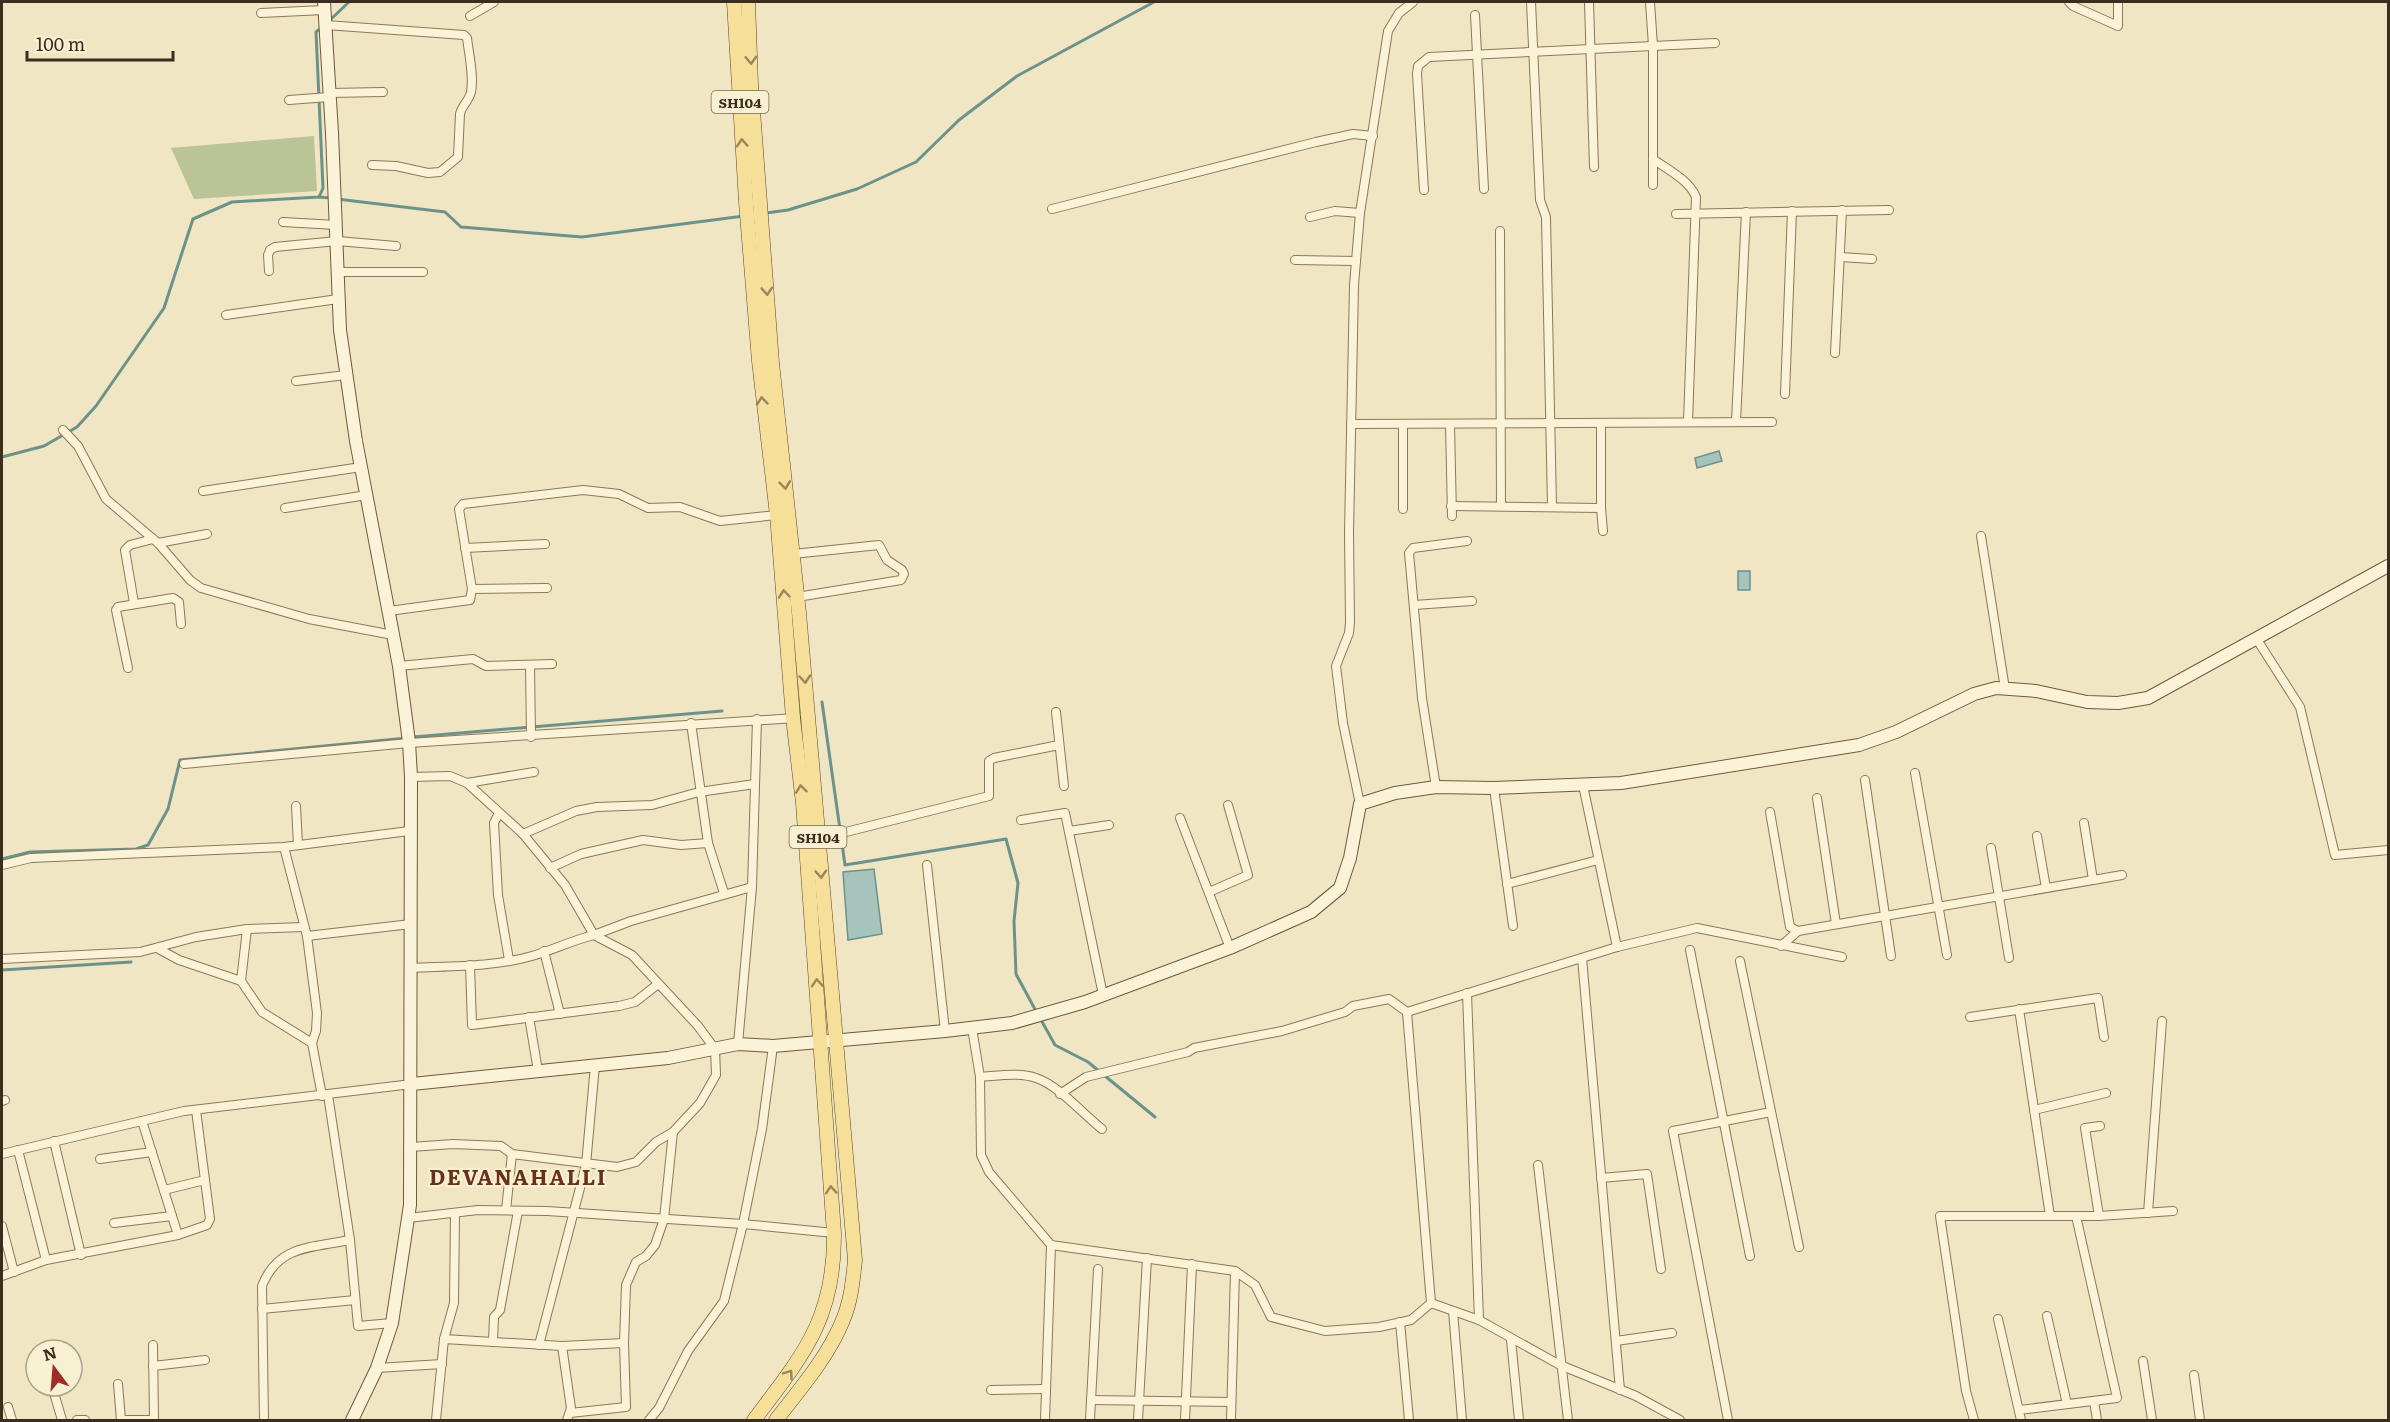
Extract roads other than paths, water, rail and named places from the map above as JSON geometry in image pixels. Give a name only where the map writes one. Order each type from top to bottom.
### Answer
[{"type":"main road","name":"SH104","points":[[734,2],[756,233],[793,554],[855,1233],[852,1288],[844,1319],[828,1349],[776,1420]]},
{"type":"main road","name":"SH104","points":[[748,2],[752,84],[753,201]]},
{"type":"main road","name":"SH104","points":[[754,1420],[813,1337],[831,1285],[835,1263],[803,803],[793,718],[777,515],[764,415],[756,233]]},
{"type":"street","points":[[470,16],[494,2]]},
{"type":"street","points":[[2,1154],[196,1110],[412,1084],[668,1058],[738,1044],[773,1046],[1012,1023],[1103,995],[1230,948],[1311,912],[1340,888],[1350,858],[1360,804],[1343,723],[1336,666],[1349,633],[1350,622],[1349,533],[1354,285],[1360,213],[1388,31],[1399,12],[1413,2]]},
{"type":"street","points":[[1531,2],[1540,200],[1546,216],[1552,506]]},
{"type":"street","points":[[1589,2],[1594,167]]},
{"type":"street","points":[[1650,2],[1653,46],[1653,185]]},
{"type":"street","points":[[2069,2],[2073,6],[2118,26],[2118,2]]},
{"type":"street","points":[[261,13],[325,14],[464,35],[471,90],[469,100],[461,108],[458,157],[440,172],[428,173],[396,166],[372,165]]},
{"type":"street","points":[[325,14],[335,199],[336,272],[346,375],[399,666],[409,740],[411,777],[409,831],[412,1084],[410,1204],[392,1323],[377,1368],[352,1420]]},
{"type":"street","points":[[1475,15],[1484,189]]},
{"type":"street","points":[[1424,190],[1418,66],[1429,57],[1715,43]]},
{"type":"street","points":[[289,100],[383,92]]},
{"type":"street","points":[[1052,209],[1316,142],[1353,134],[1373,136]]},
{"type":"street","points":[[1653,159],[1693,189],[1696,197],[1688,422]]},
{"type":"street","points":[[1835,353],[1842,210]]},
{"type":"street","points":[[1676,214],[1889,210]]},
{"type":"street","points":[[1310,217],[1335,211],[1360,213]]},
{"type":"street","points":[[1785,394],[1792,211]]},
{"type":"street","points":[[1736,422],[1746,212]]},
{"type":"street","points":[[283,222],[336,225]]},
{"type":"street","points":[[1500,231],[1501,506]]},
{"type":"street","points":[[268,271],[268,255],[275,247],[336,241],[396,246]]},
{"type":"street","points":[[1840,257],[1872,259]]},
{"type":"street","points":[[1295,260],[1356,261]]},
{"type":"street","points":[[336,272],[423,272]]},
{"type":"street","points":[[226,315],[338,299]]},
{"type":"street","points":[[296,381],[346,375]]},
{"type":"street","points":[[1351,424],[1772,422]]},
{"type":"street","points":[[1601,423],[1603,531]]},
{"type":"street","points":[[1403,424],[1403,509]]},
{"type":"street","points":[[1450,424],[1452,516]]},
{"type":"street","points":[[63,430],[78,446],[106,499],[156,541],[190,580],[201,588],[309,619],[393,635]]},
{"type":"street","points":[[203,492],[361,467]]},
{"type":"street","points":[[389,610],[470,600],[472,589],[459,509],[463,504],[475,501],[583,490],[619,494],[648,508],[680,507],[720,521],[777,515]]},
{"type":"street","points":[[285,508],[367,495]]},
{"type":"street","points":[[1451,506],[1602,508]]},
{"type":"street","points":[[134,603],[125,550],[130,545],[207,534]]},
{"type":"street","points":[[1981,536],[2005,689]]},
{"type":"street","points":[[1436,787],[1422,698],[1410,550],[1467,541]]},
{"type":"street","points":[[465,548],[545,544]]},
{"type":"street","points":[[793,554],[879,545],[887,560],[902,570],[904,574],[901,580],[797,597]]},
{"type":"street","points":[[1360,804],[1395,793],[1436,787],[1494,788],[1621,783],[1859,745],[1896,732],[1974,694],[1996,688],[2036,691],[2087,702],[2118,703],[2148,698],[2388,566]]},
{"type":"street","points":[[472,589],[548,588]]},
{"type":"street","points":[[128,669],[116,610],[121,605],[173,598],[179,602],[182,624]]},
{"type":"street","points":[[1414,605],[1472,602]]},
{"type":"street","points":[[2256,638],[2300,708],[2335,855],[2388,850]]},
{"type":"street","points":[[399,666],[473,659],[486,666],[552,664]]},
{"type":"street","points":[[530,665],[531,736]]},
{"type":"street","points":[[1056,712],[1064,786]]},
{"type":"street","points":[[184,764],[409,740],[531,736],[691,723],[808,718]]},
{"type":"street","points":[[738,1044],[752,887],[757,719]]},
{"type":"street","points":[[691,723],[708,843],[724,893]]},
{"type":"street","points":[[818,839],[989,796],[989,761],[994,758],[1059,745]]},
{"type":"street","points":[[467,783],[534,772]]},
{"type":"street","points":[[1915,773],[1947,955]]},
{"type":"street","points":[[411,777],[450,776],[467,783],[523,834],[565,885],[594,935],[632,956],[698,1026],[715,1049],[716,1075],[700,1103],[673,1132],[656,1142],[636,1162],[617,1167],[586,1165],[512,1154],[501,1146],[453,1144],[411,1147]]},
{"type":"street","points":[[1865,780],[1892,956]]},
{"type":"street","points":[[523,834],[576,811],[597,807],[652,805],[699,792],[755,784]]},
{"type":"street","points":[[1583,785],[1617,947]]},
{"type":"street","points":[[1494,788],[1513,926]]},
{"type":"street","points":[[1817,798],[1836,924]]},
{"type":"street","points":[[1209,892],[1248,874],[1228,805]]},
{"type":"street","points":[[296,806],[298,845]]},
{"type":"street","points":[[1770,812],[1790,927],[1798,931]]},
{"type":"street","points":[[498,813],[494,824],[498,895],[509,960]]},
{"type":"street","points":[[1021,820],[1065,813],[1103,995]]},
{"type":"street","points":[[1179,818],[1230,948]]},
{"type":"street","points":[[2084,823],[2093,880]]},
{"type":"street","points":[[1069,831],[1109,825]]},
{"type":"street","points":[[2,865],[31,858],[284,847],[409,831]]},
{"type":"street","points":[[2037,836],[2046,888]]},
{"type":"street","points":[[550,868],[581,854],[644,840],[681,845],[708,843]]},
{"type":"street","points":[[284,847],[306,931],[317,1013],[316,1031],[312,1043],[325,1096],[350,1240],[358,1326],[392,1323]]},
{"type":"street","points":[[1991,848],[2009,958]]},
{"type":"street","points":[[1507,884],[1598,860]]},
{"type":"street","points":[[927,865],[945,1031]]},
{"type":"street","points":[[1781,946],[1798,931],[2122,875]]},
{"type":"street","points":[[411,968],[470,965],[531,956],[631,921],[752,887]]},
{"type":"street","points":[[2,959],[140,952],[196,937],[247,928],[306,931],[411,924]]},
{"type":"street","points":[[241,981],[247,928]]},
{"type":"street","points":[[1407,1012],[1617,947],[1697,928],[1842,957]]},
{"type":"street","points":[[157,948],[178,960],[241,981],[262,1012],[312,1043]]},
{"type":"street","points":[[1690,950],[1750,1256]]},
{"type":"street","points":[[544,951],[560,1014]]},
{"type":"street","points":[[1582,958],[1620,1390]]},
{"type":"street","points":[[1740,962],[1799,1247]]},
{"type":"street","points":[[470,965],[472,1024],[619,1006],[636,1002],[658,984]]},
{"type":"street","points":[[1467,993],[1479,1320]]},
{"type":"street","points":[[1970,1017],[2098,998],[2104,1037]]},
{"type":"street","points":[[1060,1094],[1086,1077],[1188,1052],[1194,1048],[1282,1031],[1345,1012],[1353,1006],[1389,999],[1407,1012],[1431,1303]]},
{"type":"street","points":[[2019,1009],[2050,1216]]},
{"type":"street","points":[[529,1017],[538,1071]]},
{"type":"street","points":[[2148,1213],[2162,1022]]},
{"type":"street","points":[[972,1028],[980,1077],[981,1155],[989,1172],[1051,1245],[1235,1271],[1255,1285],[1271,1317],[1325,1331],[1379,1327],[1411,1320],[1431,1303]]},
{"type":"street","points":[[649,1420],[659,1408],[688,1352],[724,1301],[743,1224],[762,1129],[773,1046]]},
{"type":"street","points":[[539,1345],[586,1165],[595,1065]]},
{"type":"street","points":[[980,1077],[1017,1075],[1034,1077],[1049,1084],[1101,1130]]},
{"type":"street","points":[[2034,1110],[2106,1093]]},
{"type":"street","points":[[2,1276],[46,1260],[178,1235],[207,1226],[210,1222],[196,1110]]},
{"type":"street","points":[[1728,1420],[1673,1131],[1771,1112]]},
{"type":"street","points":[[142,1121],[178,1235]]},
{"type":"street","points":[[2099,1216],[2085,1128],[2100,1126]]},
{"type":"street","points":[[562,1346],[571,1408],[568,1417],[626,1407],[624,1343],[626,1285],[636,1262],[655,1245],[663,1219],[673,1132]]},
{"type":"street","points":[[54,1141],[81,1255]]},
{"type":"street","points":[[18,1150],[46,1260]]},
{"type":"street","points":[[100,1158],[152,1152]]},
{"type":"street","points":[[506,1210],[512,1154]]},
{"type":"street","points":[[1538,1165],[1568,1420]]},
{"type":"street","points":[[1601,1178],[1647,1174],[1661,1269]]},
{"type":"street","points":[[164,1190],[205,1180]]},
{"type":"street","points":[[408,1218],[506,1210],[743,1224],[834,1233]]},
{"type":"street","points":[[493,1342],[494,1317],[500,1310],[518,1211]]},
{"type":"street","points":[[1974,1420],[1966,1391],[1940,1216],[2099,1216],[2173,1211]]},
{"type":"street","points":[[436,1420],[444,1339],[454,1303],[455,1213]]},
{"type":"street","points":[[114,1223],[172,1216]]},
{"type":"street","points":[[2019,1410],[2117,1398],[2076,1216]]},
{"type":"street","points":[[2,1226],[14,1272]]},
{"type":"street","points":[[264,1420],[262,1286],[268,1270],[288,1253],[350,1240]]},
{"type":"street","points":[[1045,1420],[1051,1245]]},
{"type":"street","points":[[1138,1420],[1147,1258]]},
{"type":"street","points":[[1185,1420],[1192,1264]]},
{"type":"street","points":[[1090,1420],[1098,1269]]},
{"type":"street","points":[[1231,1420],[1235,1271]]},
{"type":"street","points":[[262,1309],[355,1300]]},
{"type":"street","points":[[1431,1303],[1479,1320],[1511,1340],[1560,1365],[1620,1390],[1680,1420]]},
{"type":"street","points":[[1453,1311],[1462,1420]]},
{"type":"street","points":[[2047,1316],[2067,1404]]},
{"type":"street","points":[[1998,1319],[2021,1420]]},
{"type":"street","points":[[1400,1322],[1409,1420]]},
{"type":"street","points":[[1616,1341],[1672,1333]]},
{"type":"street","points":[[444,1339],[562,1346],[624,1343]]},
{"type":"street","points":[[1511,1340],[1519,1420]]},
{"type":"street","points":[[118,1384],[121,1420],[153,1420],[153,1345]]},
{"type":"street","points":[[153,1366],[205,1359]]},
{"type":"street","points":[[2143,1361],[2152,1420]]},
{"type":"street","points":[[377,1368],[442,1364]]},
{"type":"street","points":[[2194,1376],[2200,1420]]},
{"type":"street","points":[[991,1389],[1046,1389]]},
{"type":"street","points":[[56,1398],[62,1420]]},
{"type":"street","points":[[1091,1400],[1231,1402]]},
{"type":"street","points":[[2094,1401],[2097,1420]]},
{"type":"street","points":[[8,1407],[12,1420]]},
{"type":"street","points":[[77,1420],[85,1420]]},
{"type":"water","points":[[1719,451],[1722,461],[1697,468],[1695,458]]},
{"type":"water","points":[[1738,571],[1750,571],[1750,590],[1738,590]]},
{"type":"water","points":[[874,869],[882,934],[848,940],[843,872]]},
{"type":"waterway","points":[[329,21],[349,2]]},
{"type":"waterway","points":[[766,213],[788,210],[857,189],[916,162],[959,120],[1017,76],[1154,2]]},
{"type":"waterway","points":[[2,457],[44,446],[77,427],[96,406],[164,308],[193,219],[232,202],[319,197],[323,188],[316,32],[321,28]]},
{"type":"waterway","points":[[319,197],[331,198]]},
{"type":"waterway","points":[[337,199],[445,212],[461,227],[582,237],[744,216]]},
{"type":"waterway","points":[[822,702],[845,865],[1006,839],[1018,883],[1014,921],[1016,974],[1037,1013]]},
{"type":"waterway","points":[[413,737],[722,711]]},
{"type":"waterway","points":[[2,859],[30,852],[136,849],[148,845],[168,809],[180,760],[407,738]]},
{"type":"waterway","points":[[2,970],[131,962]]},
{"type":"waterway","points":[[1040,1018],[1055,1045],[1088,1062],[1155,1117]]},
{"type":"district","name":"DEVANAHALLI","points":[[518,1175]]}]
